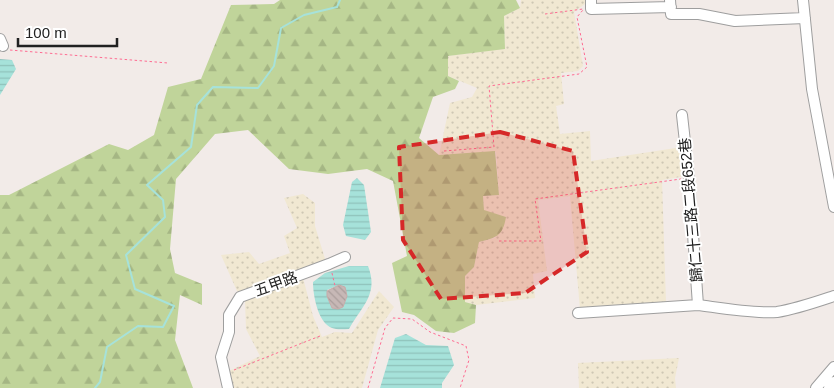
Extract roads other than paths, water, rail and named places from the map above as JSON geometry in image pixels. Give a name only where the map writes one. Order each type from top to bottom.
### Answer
[{"type":"street","points":[[590,0],[591,9],[670,3],[671,14],[699,14],[735,21],[805,18]]},
{"type":"street","points":[[803,0],[812,89],[834,207]]},
{"type":"street","name":"歸仁十三路二段652巷","points":[[682,115],[689,178],[698,305]]},
{"type":"street","name":"五甲路","points":[[228,388],[220,357],[229,332],[229,315],[240,297],[345,257]]},
{"type":"street","name":"歸仁十三路二段652巷","points":[[578,312],[698,305],[776,312],[834,296]]},
{"type":"street","points":[[816,388],[834,367]]},
{"type":"street","points":[[829,388],[834,382]]},
{"type":"water","points":[[0,59],[12,60],[16,69],[0,95]]},
{"type":"water","points":[[357,178],[364,185],[371,232],[365,240],[346,236],[343,225],[352,182]]},
{"type":"water","points":[[349,266],[368,266],[372,284],[368,299],[349,329],[332,328],[323,321],[320,315],[315,301],[313,282],[325,273]],"holes":[[[339,285],[345,287],[347,296],[343,307],[338,309],[332,308],[327,296],[327,290]]]},
{"type":"water","points":[[406,334],[426,345],[448,346],[454,365],[442,383],[442,388],[380,388],[395,338]]},
{"type":"waterway","points":[[95,388],[100,382],[107,347],[138,326],[163,327],[174,306],[135,289],[126,255],[165,217],[163,200],[147,185],[191,147],[197,105],[213,87],[258,88],[274,66],[281,28],[304,15],[337,7],[340,0]]}]
